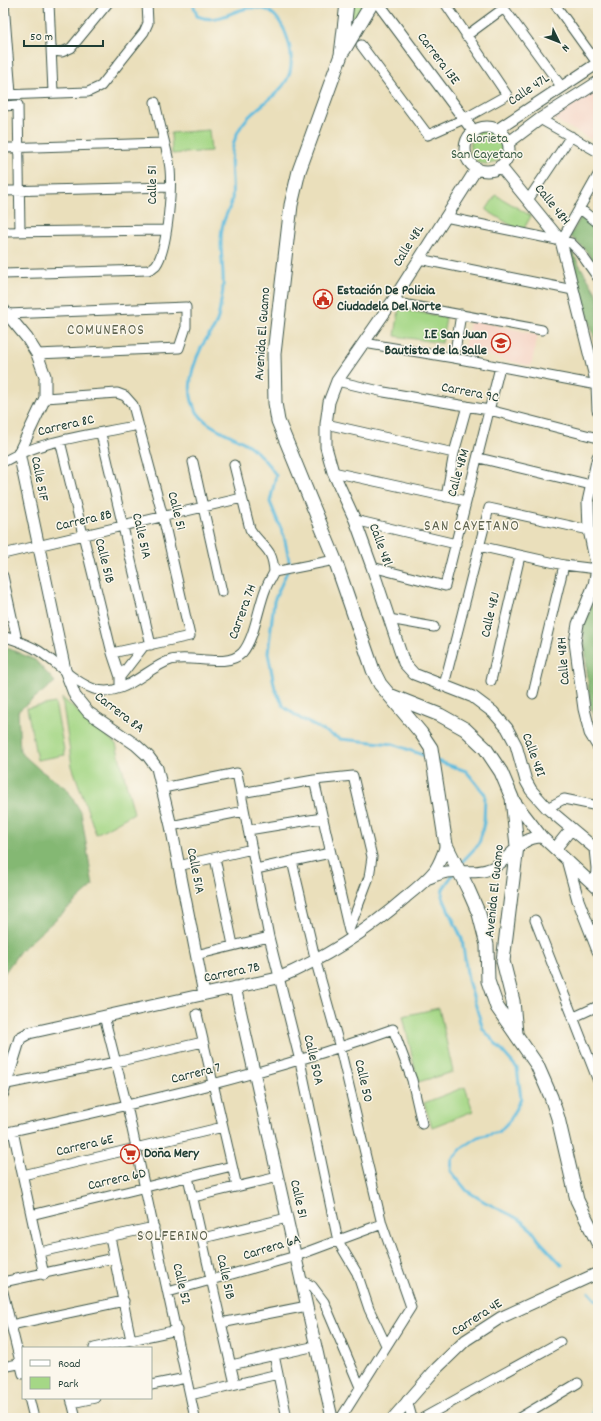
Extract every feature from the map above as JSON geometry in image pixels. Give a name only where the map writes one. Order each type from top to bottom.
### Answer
[{"type":"main road","name":"Avenida El Guamo","points":[[347,3],[340,55],[299,171],[291,205],[274,354],[275,403],[278,421],[334,560],[373,670],[380,684],[422,733],[431,748],[448,850],[454,872],[468,889],[479,914],[487,945],[488,981],[497,1007],[537,1065],[551,1097],[558,1118],[577,1200],[598,1244]]},
{"type":"main road","name":"Avenida El Guamo","points":[[340,55],[372,3]]},
{"type":"main road","name":"Avenida El Guamo","points":[[390,695],[440,715],[465,729],[485,748],[501,772],[512,798],[518,846],[503,961],[513,1002],[516,1033]]},
{"type":"main road","points":[[422,733],[423,726],[427,720],[434,716],[440,715]]},
{"type":"street","points":[[4,3],[7,94],[88,92],[101,86],[144,32],[148,23],[147,3]]},
{"type":"street","points":[[48,3],[52,52],[53,92]]},
{"type":"street","points":[[52,52],[62,52],[71,48],[108,3]]},
{"type":"street","name":"Carrera 13E","points":[[378,3],[474,132]]},
{"type":"street","points":[[361,46],[428,135],[464,119],[507,95],[445,3]]},
{"type":"street","points":[[554,3],[598,63]]},
{"type":"street","points":[[466,36],[502,6],[560,86]]},
{"type":"street","name":"Calle 47L","points":[[497,130],[560,86],[598,63]]},
{"type":"street","points":[[508,143],[540,119],[598,82]]},
{"type":"street","name":"Calle 51","points":[[3,274],[148,270],[155,266],[166,230],[170,187],[169,162],[163,143],[155,102]]},
{"type":"street","points":[[3,106],[18,106],[20,148],[20,231]]},
{"type":"street","points":[[540,119],[598,152]]},
{"type":"street","points":[[485,127],[497,130],[504,136],[508,143],[507,156],[500,166],[492,170],[477,168],[468,160],[465,151],[468,138],[474,132],[485,127]]},
{"type":"street","points":[[528,200],[571,136]]},
{"type":"street","points":[[3,148],[163,143]]},
{"type":"street","name":"Calle 48H","points":[[500,166],[561,241],[597,385],[598,410]]},
{"type":"street","name":"Calle 48L","points":[[326,424],[329,402],[336,381],[392,302],[445,216],[477,168]]},
{"type":"street","points":[[561,241],[598,175]]},
{"type":"street","points":[[3,191],[170,187]]},
{"type":"street","points":[[579,208],[598,223]]},
{"type":"street","points":[[445,216],[571,243],[579,251],[598,278]]},
{"type":"street","points":[[3,232],[166,230]]},
{"type":"street","points":[[419,259],[573,290]]},
{"type":"street","points":[[392,302],[542,330]]},
{"type":"street","points":[[5,312],[186,307],[186,328],[179,348],[37,354]]},
{"type":"street","name":"Calle 51F","points":[[5,312],[37,354],[45,376],[45,398],[18,453],[65,670]]},
{"type":"street","points":[[454,358],[461,314]]},
{"type":"street","points":[[364,343],[454,358],[597,385]]},
{"type":"street","name":"Calle 48M","points":[[372,567],[444,586],[479,458],[500,367]]},
{"type":"street","name":"Carrera 9C","points":[[336,381],[489,410],[598,438]]},
{"type":"street","name":"Calle 51","points":[[45,398],[117,393],[125,396],[133,405],[163,517],[190,636],[147,646]]},
{"type":"street","points":[[446,497],[454,453],[467,406]]},
{"type":"street","name":"Carrera 8C","points":[[3,462],[18,453],[138,424]]},
{"type":"street","points":[[326,424],[454,453]]},
{"type":"street","name":"Calle 48l","points":[[326,424],[326,447],[333,472],[355,520],[404,662],[414,674],[444,685]]},
{"type":"street","name":"Calle 51A","points":[[101,434],[123,526],[147,646]]},
{"type":"street","name":"Calle 51B","points":[[60,442],[112,653],[120,677],[120,688]]},
{"type":"street","name":"Calle 48H","points":[[598,456],[588,502],[589,530],[597,569],[594,585],[578,624],[575,642],[584,709],[590,733],[598,746]]},
{"type":"street","points":[[479,458],[591,485]]},
{"type":"street","points":[[193,462],[222,592]]},
{"type":"street","points":[[234,465],[250,529],[255,537],[270,552],[274,561],[274,572],[334,560]]},
{"type":"street","points":[[333,472],[466,501]]},
{"type":"street","name":"Carrera 8B","points":[[3,554],[242,498]]},
{"type":"street","points":[[444,685],[489,508],[589,530]]},
{"type":"street","points":[[355,520],[456,544]]},
{"type":"street","points":[[479,546],[564,565],[597,569]]},
{"type":"street","name":"Calle 48J","points":[[491,681],[520,556]]},
{"type":"street","points":[[533,694],[564,565]]},
{"type":"street","name":"Carrera 7H","points":[[120,688],[171,660],[222,660],[231,659],[241,654],[248,644],[266,588],[274,572]]},
{"type":"street","points":[[3,576],[17,640]]},
{"type":"street","points":[[390,619],[434,627]]},
{"type":"street","name":"Carrera 8A","points":[[3,636],[17,640],[38,650],[84,684],[94,689],[106,691],[120,688]]},
{"type":"street","points":[[112,653],[147,646]]},
{"type":"street","points":[[120,677],[147,646]]},
{"type":"street","name":"Carrera 8A","points":[[65,670],[75,696],[88,712],[136,745],[148,756]]},
{"type":"street","name":"Calle 48I","points":[[444,685],[473,697],[492,712],[507,728],[516,745],[526,781],[535,795],[547,808],[596,850]]},
{"type":"street","name":"Calle 51A","points":[[148,756],[157,768],[163,788],[204,994]]},
{"type":"street","name":"Calle 50A","points":[[163,788],[237,773],[269,937],[278,978],[300,1061],[338,1241],[357,1273],[369,1309],[386,1346]]},
{"type":"street","points":[[241,792],[314,780],[353,776],[372,857],[369,877],[350,935]]},
{"type":"street","points":[[314,780],[350,935]]},
{"type":"street","points":[[512,798],[542,837],[597,888]]},
{"type":"street","points":[[547,808],[564,799],[598,806]]},
{"type":"street","points":[[171,826],[244,811]]},
{"type":"street","points":[[248,830],[322,818]]},
{"type":"street","points":[[555,849],[571,829]]},
{"type":"street","points":[[518,846],[529,839],[542,837]]},
{"type":"street","name":"Carrera 7B","points":[[425,880],[440,873],[484,871],[501,863],[518,846]]},
{"type":"street","points":[[178,866],[252,849]]},
{"type":"street","name":"Carrera 7B","points":[[5,1089],[20,1038],[29,1033],[278,978],[316,960],[350,935],[394,907],[425,880],[448,850]]},
{"type":"street","points":[[596,850],[597,888]]},
{"type":"street","points":[[256,869],[330,852]]},
{"type":"street","points":[[215,858],[233,945]]},
{"type":"street","name":"Calle 50","points":[[292,861],[316,960],[340,1048],[382,1224],[411,1306],[386,1346]]},
{"type":"street","points":[[568,862],[578,900],[598,951]]},
{"type":"street","points":[[534,920],[598,1081]]},
{"type":"street","points":[[196,955],[269,937]]},
{"type":"street","name":"Calle 51","points":[[235,988],[332,1418]]},
{"type":"street","points":[[572,1018],[598,1006]]},
{"type":"street","points":[[197,1014],[237,1187]]},
{"type":"street","name":"Calle 52","points":[[104,1016],[127,1106],[135,1148],[196,1418]]},
{"type":"street","name":"Carrera 7","points":[[3,1133],[127,1106],[255,1074],[340,1048],[393,1029],[412,1080],[422,1124]]},
{"type":"street","points":[[5,1089],[203,1042]]},
{"type":"street","name":"Carrera 6E","points":[[23,1175],[223,1126]]},
{"type":"street","points":[[14,1130],[44,1275]]},
{"type":"street","name":"Carrera 6D","points":[[31,1215],[232,1166]]},
{"type":"street","name":"Calle 51B","points":[[188,1176],[235,1384]]},
{"type":"street","points":[[193,1198],[278,1177]]},
{"type":"street","points":[[203,1238],[287,1218]]},
{"type":"street","name":"Carrera 6A","points":[[168,1292],[212,1281],[296,1256],[382,1224]]},
{"type":"street","points":[[40,1252],[154,1227]]},
{"type":"street","points":[[110,1236],[131,1340]]},
{"type":"street","points":[[3,1282],[44,1275],[114,1258]]},
{"type":"street","name":"Carrera 4E","points":[[393,1418],[407,1400],[466,1340],[500,1318],[598,1272]]},
{"type":"street","points":[[301,1280],[312,1286],[324,1302],[360,1387]]},
{"type":"street","points":[[3,1292],[22,1363],[3,1367]]},
{"type":"street","points":[[11,1326],[124,1300]]},
{"type":"street","points":[[221,1323],[307,1306]]},
{"type":"street","points":[[99,1347],[177,1330]]},
{"type":"street","points":[[423,1418],[560,1342]]},
{"type":"street","points":[[231,1365],[316,1346]]},
{"type":"street","points":[[341,1418],[386,1346]]},
{"type":"street","points":[[274,1355],[287,1417],[277,1418]]},
{"type":"street","points":[[190,1395],[278,1374]]},
{"type":"street","points":[[152,1386],[186,1378]]},
{"type":"street","points":[[519,1418],[578,1383]]},
{"type":"street","points":[[29,1399],[34,1418]]},
{"type":"street","points":[[76,1418],[71,1401],[87,1399]]},
{"type":"street","points":[[407,1400],[412,1418]]},
{"type":"shaded area","points":[[598,87],[598,143],[551,118]]},
{"type":"shaded area","name":"I.E San Juan Bautista de la Salle","points":[[471,319],[538,335],[531,366],[463,350]]},
{"type":"green space","points":[[351,3],[364,3],[350,31]]},
{"type":"green space","points":[[209,130],[211,151],[172,154],[171,133]]},
{"type":"green space","name":"Glorieta San Cayetano","points":[[490,130],[497,132],[502,137],[504,147],[502,157],[497,162],[484,164],[477,162],[472,157],[470,144],[472,137],[477,132]]},
{"type":"green space","points":[[496,195],[531,216],[522,232],[486,210]]},
{"type":"green space","points":[[581,217],[598,231],[598,267],[583,247],[570,236]]},
{"type":"green space","points":[[570,249],[598,296],[598,350],[577,279]]},
{"type":"green space","points":[[399,309],[446,317],[442,343],[395,336]]},
{"type":"green space","points":[[598,484],[598,536],[596,527]]},
{"type":"green space","points":[[598,589],[598,725],[590,705],[583,625]]},
{"type":"green space","points":[[3,646],[35,660],[55,682],[18,711],[20,752],[40,770],[67,789],[81,812],[93,886],[20,951],[3,975]]},
{"type":"green space","points":[[62,698],[116,744],[134,813],[96,834],[72,766]]},
{"type":"green space","points":[[55,703],[65,755],[37,760],[27,708]]},
{"type":"green space","points":[[439,1008],[453,1072],[418,1082],[403,1016]]},
{"type":"green space","points":[[465,1087],[473,1111],[432,1127],[424,1103]]},
{"type":"waterway","points":[[193,3],[197,16],[207,18],[216,18],[247,8],[257,8],[271,12],[284,29],[291,58],[289,74],[283,86],[251,115],[241,127],[234,142],[231,156],[232,200],[223,223],[221,236],[223,287],[220,308],[218,319],[196,359],[190,387],[192,401],[202,418],[217,429],[251,447],[265,460],[276,475],[270,502],[284,536],[290,565],[274,601],[268,653],[275,689],[284,707],[301,719],[340,739],[393,744],[428,757]]},
{"type":"waterway","points":[[437,761],[466,771],[485,794],[484,823],[479,844],[459,865]]},
{"type":"waterway","points":[[453,874],[443,889],[442,896],[462,939],[468,980],[483,1029],[517,1068],[521,1098],[510,1120],[499,1132],[478,1137],[463,1147],[452,1159],[451,1171],[467,1191],[519,1219],[532,1230],[562,1265]]},
{"type":"waterway","points":[[589,1292],[598,1302]]},
{"type":"waterway","points":[[592,1418],[596,1395],[598,1395]]},
{"type":"place","name":"Estación De Policia Ciudadela Del Norte","points":[[323,299]]},
{"type":"place","name":"I.E San Juan Bautista de la Salle","points":[[501,343]]},
{"type":"place","name":"Doña Mery","points":[[130,1154]]},
{"type":"district","name":"COMUNEROS","points":[[106,331]]},
{"type":"district","name":"SAN CAYETANO","points":[[472,527]]},
{"type":"district","name":"SOLFERINO","points":[[173,1237]]}]
